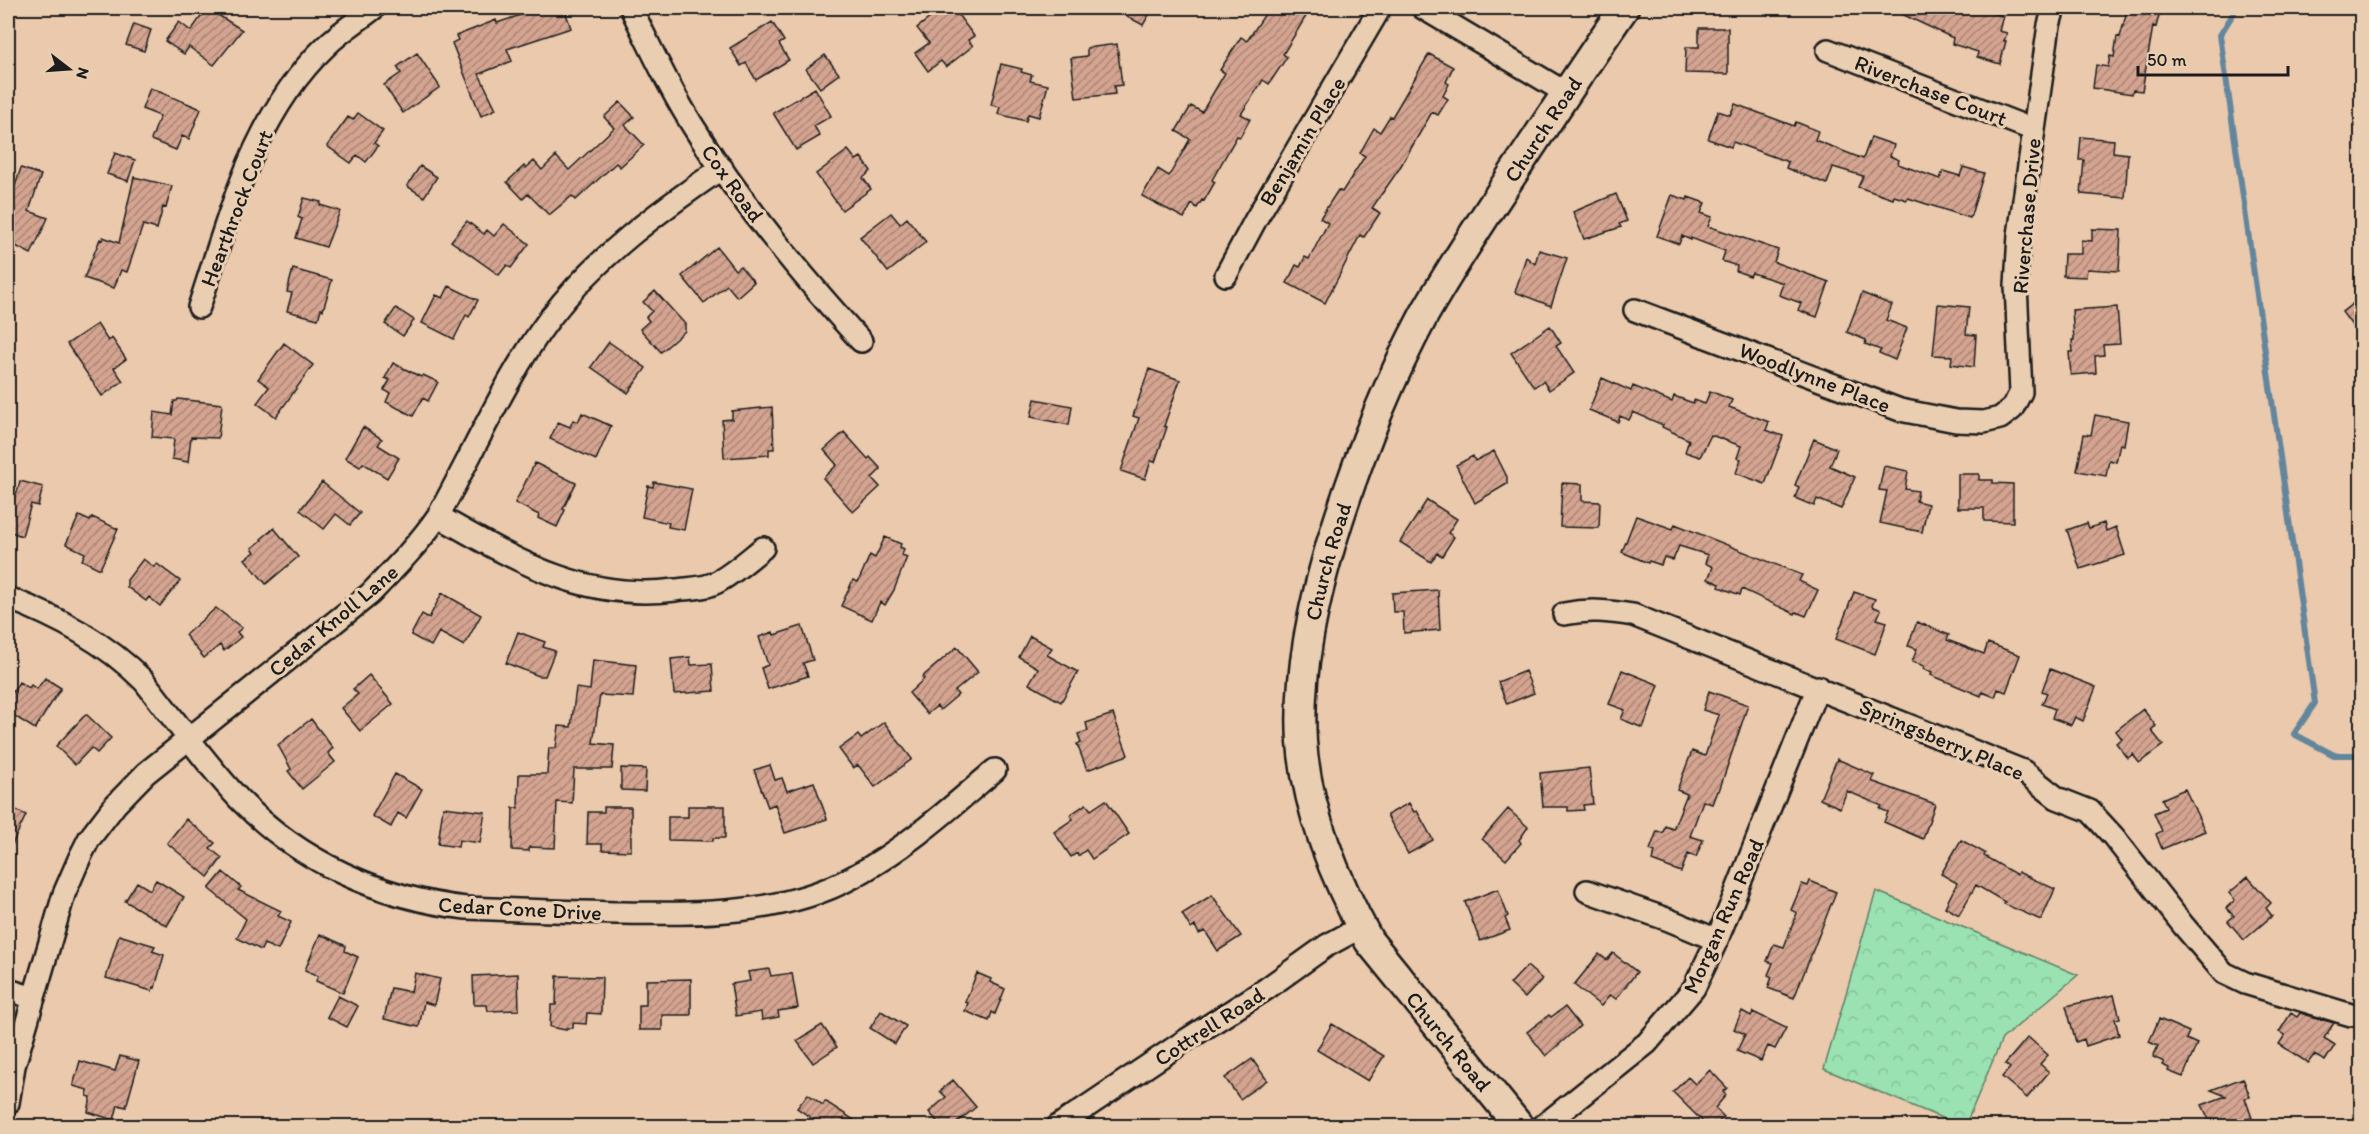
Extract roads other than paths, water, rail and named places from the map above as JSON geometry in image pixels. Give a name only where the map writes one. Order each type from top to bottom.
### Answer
[{"type":"main road","name":"Church Road","points":[[1519,1126],[1369,942],[1361,927],[1343,891],[1320,831],[1308,784],[1302,743],[1301,696],[1306,652],[1319,585],[1343,504],[1370,432],[1402,360],[1425,314],[1475,231],[1624,8]]},
{"type":"street","name":"Hearthrock Court","points":[[199,306],[255,145],[281,100],[327,44],[374,8]]},
{"type":"street","name":"Cox Road","points":[[631,8],[678,100],[722,168],[759,221],[861,341]]},
{"type":"street","name":"Benjamin Place","points":[[1226,275],[1256,219],[1380,8]]},
{"type":"street","points":[[1423,8],[1566,93]]},
{"type":"street","name":"Riverchase Drive","points":[[2000,418],[2012,409],[2021,392],[2016,285],[2019,234],[2049,25],[2054,8]]},
{"type":"street","name":"Riverchase Court","points":[[1828,50],[2034,130]]},
{"type":"street","name":"Cedar Knoll Lane","points":[[8,1103],[14,1066],[64,894],[89,839],[114,805],[146,773],[370,594],[426,534],[438,516],[513,374],[552,315],[595,267],[626,238],[660,210],[722,168]]},
{"type":"street","name":"Woodlynne Place","points":[[1635,310],[1900,410],[1956,421],[1984,422],[2000,418]]},
{"type":"street","points":[[438,516],[522,563],[555,576],[616,591],[660,592],[705,586],[718,582],[764,548]]},
{"type":"street","name":"Cedar Cone Drive","points":[[8,598],[46,613],[89,636],[127,664],[144,681],[247,806],[273,830],[322,863],[352,879],[418,901],[466,908],[700,913],[757,908],[785,902],[851,878],[903,847],[995,770]]},
{"type":"street","name":"Springsberry Place","points":[[1564,614],[1581,610],[1608,610],[1633,615],[2008,763],[2023,771],[2057,798],[2090,811],[2224,973],[2245,983],[2351,1015]]},
{"type":"street","name":"Morgan Run Road","points":[[1543,1126],[1647,1043],[1694,988],[1717,940],[1818,687]]},
{"type":"street","points":[[1587,891],[1717,940]]},
{"type":"street","name":"Cottrell Road","points":[[1058,1126],[1266,989],[1326,946],[1361,927]]},
{"type":"street","points":[[8,990],[34,998]]},
{"type":"waterway","points":[[2234,8],[2235,11],[2220,35],[2315,703],[2294,734],[2334,755],[2362,755]]}]
